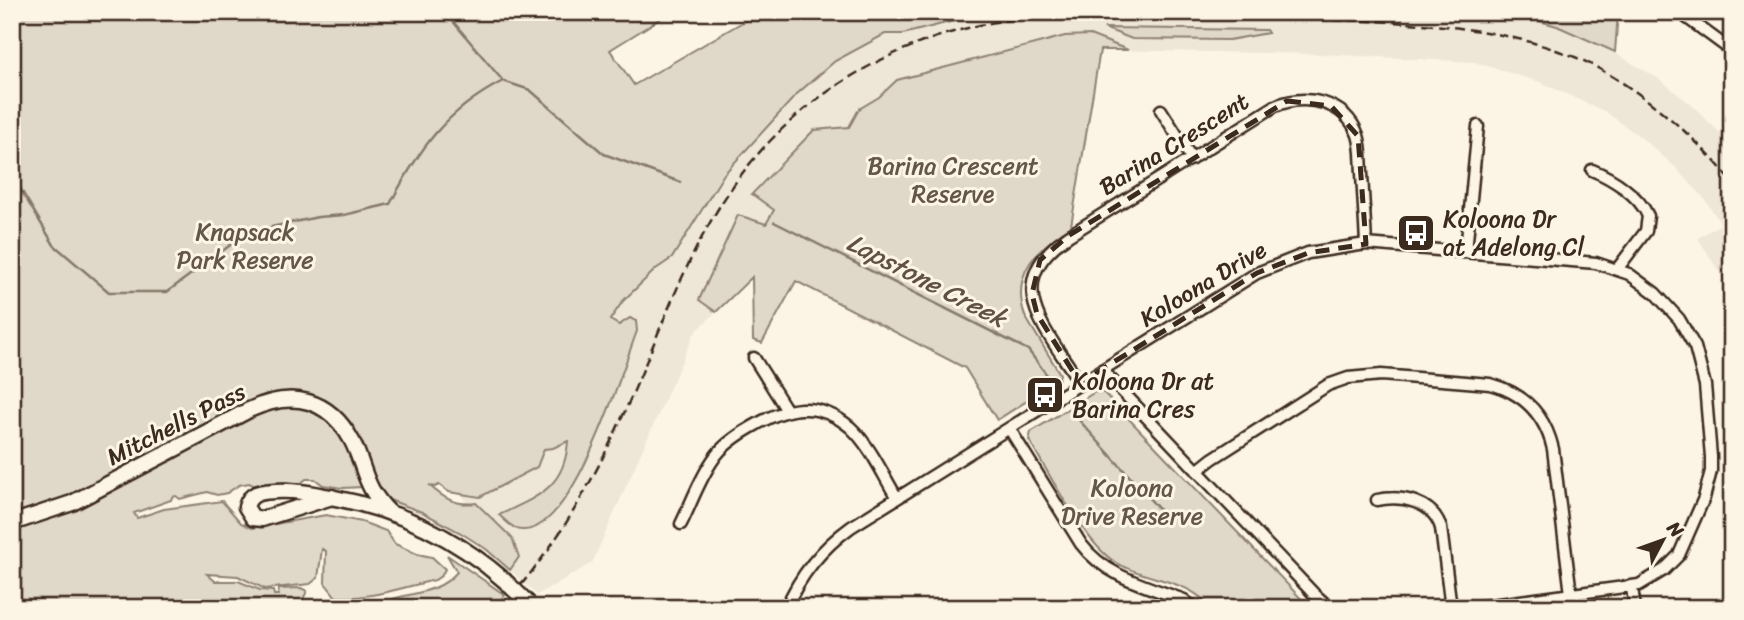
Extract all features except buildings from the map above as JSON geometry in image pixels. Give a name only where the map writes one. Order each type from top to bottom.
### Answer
[{"type":"main road","name":"Mitchells Pass","points":[[12,523],[72,503],[249,410],[286,399],[315,404],[340,424],[355,447],[374,496],[390,513]]},
{"type":"main road","points":[[332,497],[262,520],[253,518],[246,507],[254,495],[299,491],[332,497],[365,504],[449,540],[481,561],[532,606]]},
{"type":"street","points":[[1685,14],[1732,51]]},
{"type":"street","name":"Barina Crescent","points":[[1080,383],[1034,304],[1033,281],[1040,260],[1054,245],[1275,106],[1287,101],[1307,99],[1331,106],[1350,122],[1358,136],[1366,244]]},
{"type":"street","points":[[1161,110],[1192,159]]},
{"type":"street","points":[[1466,251],[1478,126]]},
{"type":"street","points":[[1592,170],[1609,177],[1639,202],[1648,216],[1646,231],[1618,268]]},
{"type":"street","name":"Koloona Drive","points":[[786,608],[802,578],[829,545],[851,527],[1269,267],[1308,253],[1366,244],[1596,263],[1618,268],[1635,277],[1662,299],[1679,319],[1692,339],[1704,377],[1712,464],[1704,498],[1679,555],[1664,570],[1632,588],[1468,608]]},
{"type":"street","points":[[754,358],[786,409]]},
{"type":"street","points":[[1102,370],[1330,608]]},
{"type":"street","points":[[1197,471],[1322,389],[1348,378],[1381,375],[1502,387],[1534,408],[1550,434],[1571,594]]},
{"type":"street","points":[[681,524],[715,456],[744,431],[786,409],[822,412],[849,427],[897,498]]},
{"type":"street","points":[[1009,428],[1092,558],[1113,573],[1184,600],[1194,608]]},
{"type":"street","points":[[1377,500],[1392,497],[1421,504],[1437,517],[1441,528],[1451,608]]},
{"type":"street","points":[[1632,588],[1634,608]]},
{"type":"highlighted area","points":[[1287,101],[1331,106],[1358,136],[1366,244],[1308,253],[1257,273],[1080,383],[1037,314],[1032,294],[1040,260],[1068,236]]},
{"type":"shaded area","points":[[929,12],[1507,12],[1557,26],[1599,44],[1659,79],[1693,106],[1732,145],[1732,292],[1698,238],[1721,224],[1704,198],[1675,167],[1606,112],[1540,82],[1474,62],[1322,54],[1100,50],[978,58],[934,71],[794,232],[694,334],[592,563],[537,595],[510,570],[518,557],[471,512],[460,489],[662,211],[822,64]]},
{"type":"green space","name":"Knapsack Park Reserve","points":[[12,12],[671,12],[610,50],[634,85],[760,12],[989,12],[903,34],[885,34],[835,61],[798,93],[724,174],[672,258],[656,269],[623,301],[610,320],[619,325],[630,318],[636,321],[637,331],[593,447],[577,480],[559,506],[540,524],[521,530],[499,515],[547,489],[561,470],[568,441],[544,449],[537,467],[480,497],[449,492],[439,485],[429,485],[450,500],[476,503],[512,538],[519,557],[510,570],[486,549],[461,533],[422,512],[384,498],[358,476],[363,487],[323,485],[315,479],[306,479],[299,485],[286,482],[255,486],[249,483],[217,495],[207,492],[180,499],[172,497],[171,500],[134,513],[137,518],[164,509],[222,501],[241,523],[252,528],[326,515],[362,522],[386,531],[395,544],[417,554],[432,557],[445,569],[435,580],[373,595],[336,597],[325,583],[326,551],[322,549],[318,578],[310,584],[265,589],[238,576],[207,574],[215,581],[238,581],[260,590],[273,591],[274,595],[278,595],[279,589],[301,588],[307,591],[299,608],[12,608],[12,528],[57,503],[12,513]]},
{"type":"green space","points":[[1507,12],[1618,12],[1615,52],[1557,26]]},
{"type":"green space","points":[[1104,28],[1266,30],[1268,33],[1229,40],[1132,39]]},
{"type":"green space","name":"Barina Crescent Reserve","points":[[1090,35],[1128,50],[1100,50],[1071,226],[1038,253],[1024,274],[1021,286],[1025,316],[1060,374],[1058,381],[997,420],[965,368],[796,281],[762,343],[753,340],[752,277],[716,312],[699,300],[738,215],[766,224],[774,210],[752,194],[814,130],[849,127],[859,109],[879,97],[897,80],[1065,36]]},
{"type":"green space","name":"Koloona Drive Reserve","points":[[1095,392],[1104,393],[1310,608],[1211,608],[1191,591],[1127,568],[1104,553],[1068,507],[1029,440],[1031,432]]},
{"type":"green space","points":[[447,555],[505,595],[494,608],[377,608],[395,598],[427,591],[448,581],[457,572]]},
{"type":"waterway","points":[[445,12],[503,81]]},
{"type":"waterway","name":"Lapstone Creek","points":[[12,175],[54,245],[109,292],[167,292],[248,232],[390,204],[412,165],[436,133],[465,105],[503,81],[530,90],[604,154],[680,182]]},
{"type":"waterway","name":"Lapstone Creek","points":[[774,222],[1028,350],[1053,383]]},
{"type":"waterway","name":"Lapstone Creek","points":[[1070,410],[1165,516]]},
{"type":"railway","points":[[500,608],[547,552],[586,489],[620,423],[699,242],[714,215],[749,165],[770,141],[813,102],[887,57],[940,36],[1002,21],[1086,16],[1374,21],[1493,33],[1570,55],[1614,77],[1679,127],[1732,182]]},
{"type":"place","name":"Koloona Dr at Adelong Cl","points":[[1416,233]]},
{"type":"place","name":"Koloona Dr at Barina Cres","points":[[1045,395]]}]
